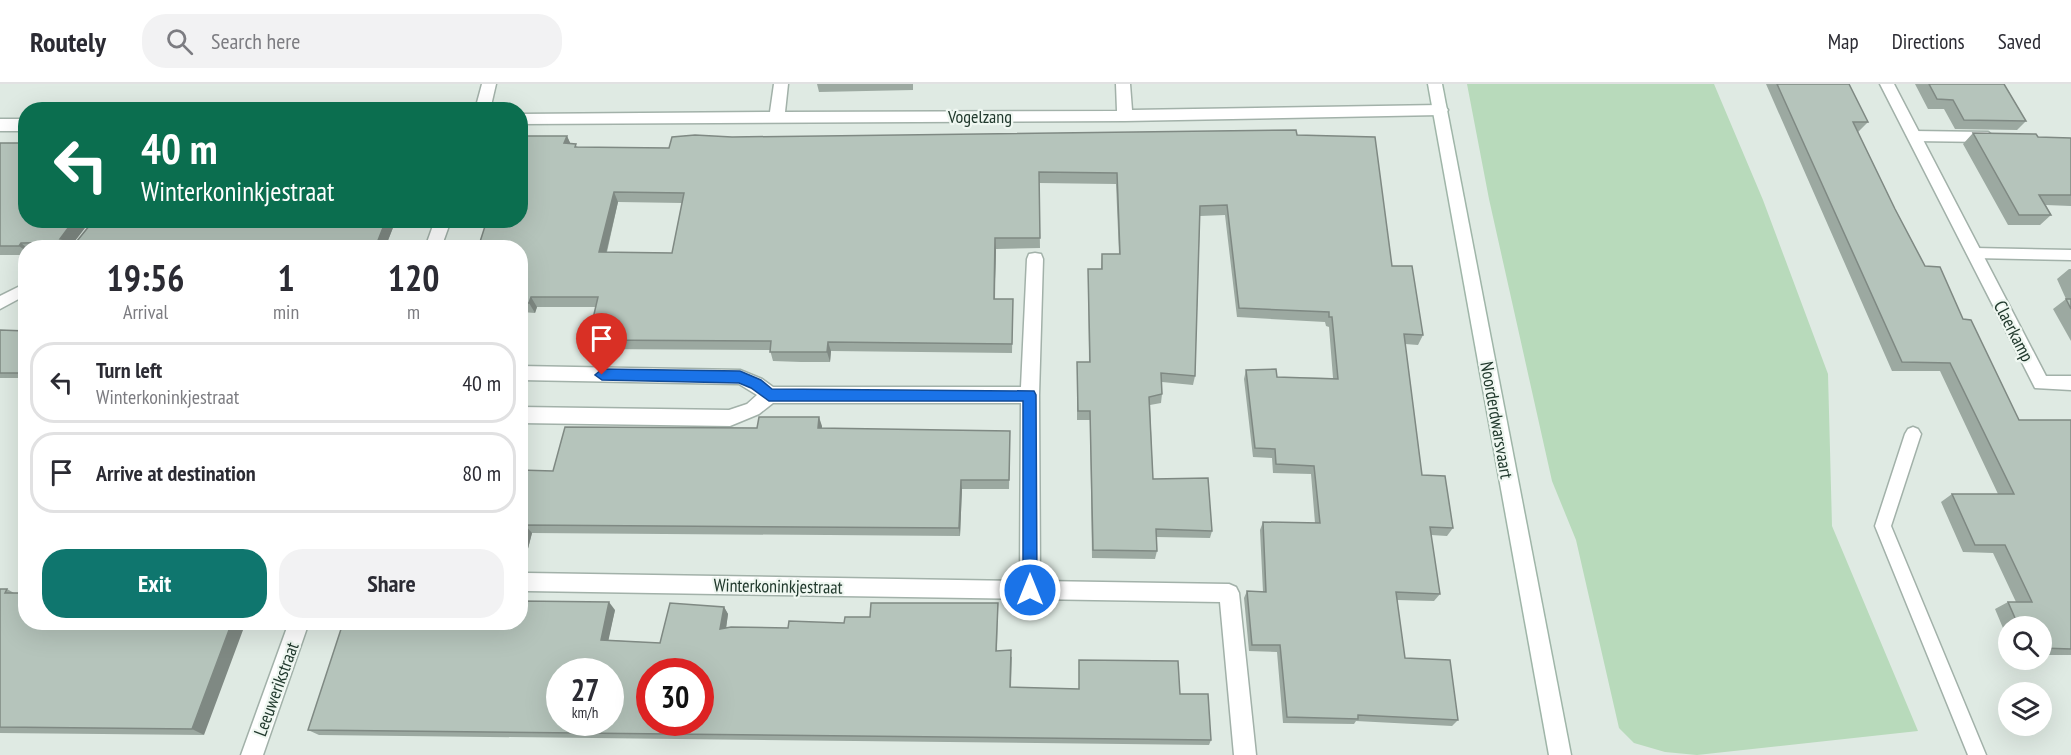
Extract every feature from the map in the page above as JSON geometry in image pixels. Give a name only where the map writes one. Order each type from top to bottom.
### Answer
[{"type":"street","points":[[484,102],[489,84]]},
{"type":"street","points":[[777,116],[781,84]]},
{"type":"street","points":[[1123,84],[1125,116]]},
{"type":"street","name":"Noorderdwarsvaart","points":[[1435,84],[1560,755]]},
{"type":"street","name":"Claerkamp","points":[[1887,84],[2041,383],[2071,383]]},
{"type":"street","name":"Vogelzang","points":[[528,119],[1125,116],[1440,110]]},
{"type":"street","points":[[0,125],[18,125]]},
{"type":"street","points":[[1030,590],[1030,395],[1035,259]]},
{"type":"street","points":[[528,374],[740,377],[756,384],[769,395],[1030,395]]},
{"type":"street","points":[[528,415],[730,418],[753,409],[769,395]]},
{"type":"street","name":"Winterkoninkjestraat","points":[[528,582],[1229,593],[1245,755]]},
{"type":"street","name":"Leeuwerikstraat","points":[[252,755],[296,630]]},
{"type":"lane","points":[[1913,136],[2003,137]]},
{"type":"lane","points":[[1974,253],[2071,255]]},
{"type":"lane","points":[[0,303],[18,293]]},
{"type":"lane","points":[[1913,434],[1883,526],[1977,755]]},
{"type":"green space","points":[[1467,84],[1714,84],[1763,200],[1828,374],[1832,526],[1918,731],[1697,755],[1665,752],[1634,743],[1619,728],[1576,540],[1552,481],[1489,199]]},
{"type":"building","points":[[1777,84],[1849,84],[1868,122],[1853,122],[1895,209],[1925,266],[1940,267],[1963,319],[1971,320],[2019,420],[2071,420],[2071,649],[2052,648],[2052,616],[2014,616],[2008,602],[2032,602],[2005,545],[1975,545],[1952,494],[2014,494],[1950,363],[1902,362]]},
{"type":"building","points":[[1929,84],[2004,84],[2026,121],[1964,120],[1953,100],[1937,99]]},
{"type":"building","points":[[1296,130],[1297,135],[1375,137],[1392,266],[1412,266],[1423,335],[1404,334],[1422,475],[1445,476],[1453,528],[1430,527],[1440,594],[1396,592],[1405,658],[1450,660],[1458,720],[1358,715],[1358,719],[1287,717],[1280,645],[1252,645],[1247,591],[1266,592],[1263,522],[1320,523],[1314,466],[1276,464],[1275,449],[1255,448],[1246,370],[1276,369],[1277,377],[1338,379],[1332,317],[1329,317],[1329,312],[1239,308],[1227,205],[1200,206],[1195,376],[1161,373],[1162,394],[1149,397],[1153,479],[1208,478],[1212,531],[1156,529],[1157,551],[1093,550],[1090,411],[1078,411],[1077,362],[1090,362],[1088,269],[1102,269],[1102,254],[1120,254],[1117,173],[1039,172],[1040,238],[995,238],[994,299],[1013,299],[1012,344],[828,342],[827,352],[770,352],[771,341],[588,340],[598,297],[531,297],[528,303],[528,240],[481,240],[484,228],[528,228],[528,136],[567,136],[564,143],[576,144],[575,147],[669,148],[672,137],[695,135],[732,137]],"holes":[[[614,192],[684,193],[672,253],[599,252]]]},
{"type":"building","points":[[1973,133],[2036,134],[2038,137],[2071,138],[2071,195],[2039,195],[2051,215],[2019,215]]},
{"type":"building","points":[[0,143],[18,143],[18,228],[68,228],[60,239],[68,240],[18,240],[18,246],[0,246]]},
{"type":"building","points":[[88,228],[383,228],[378,240],[78,240]]},
{"type":"building","points":[[2066,299],[2071,299],[2071,309]]},
{"type":"building","points":[[0,330],[18,331],[18,373],[0,373]]},
{"type":"building","points":[[759,417],[819,417],[818,428],[1010,431],[1009,480],[961,480],[959,528],[528,525],[528,470],[553,471],[565,427],[757,428]]},
{"type":"building","points":[[0,589],[7,589],[5,593],[18,593],[18,630],[229,630],[192,729],[0,727]]},
{"type":"building","points":[[528,601],[609,602],[601,640],[660,643],[670,603],[724,607],[720,629],[731,627],[788,628],[789,621],[844,623],[845,617],[870,617],[871,603],[998,603],[996,651],[1011,650],[1010,687],[1079,689],[1079,660],[1178,661],[1180,694],[1208,694],[1211,740],[714,734],[714,658],[636,658],[636,734],[624,733],[624,658],[546,658],[546,733],[308,730],[341,630],[528,630]]},
{"type":"route","points":[[602,375],[740,377],[756,384],[769,395],[1030,395],[1030,590]]}]
